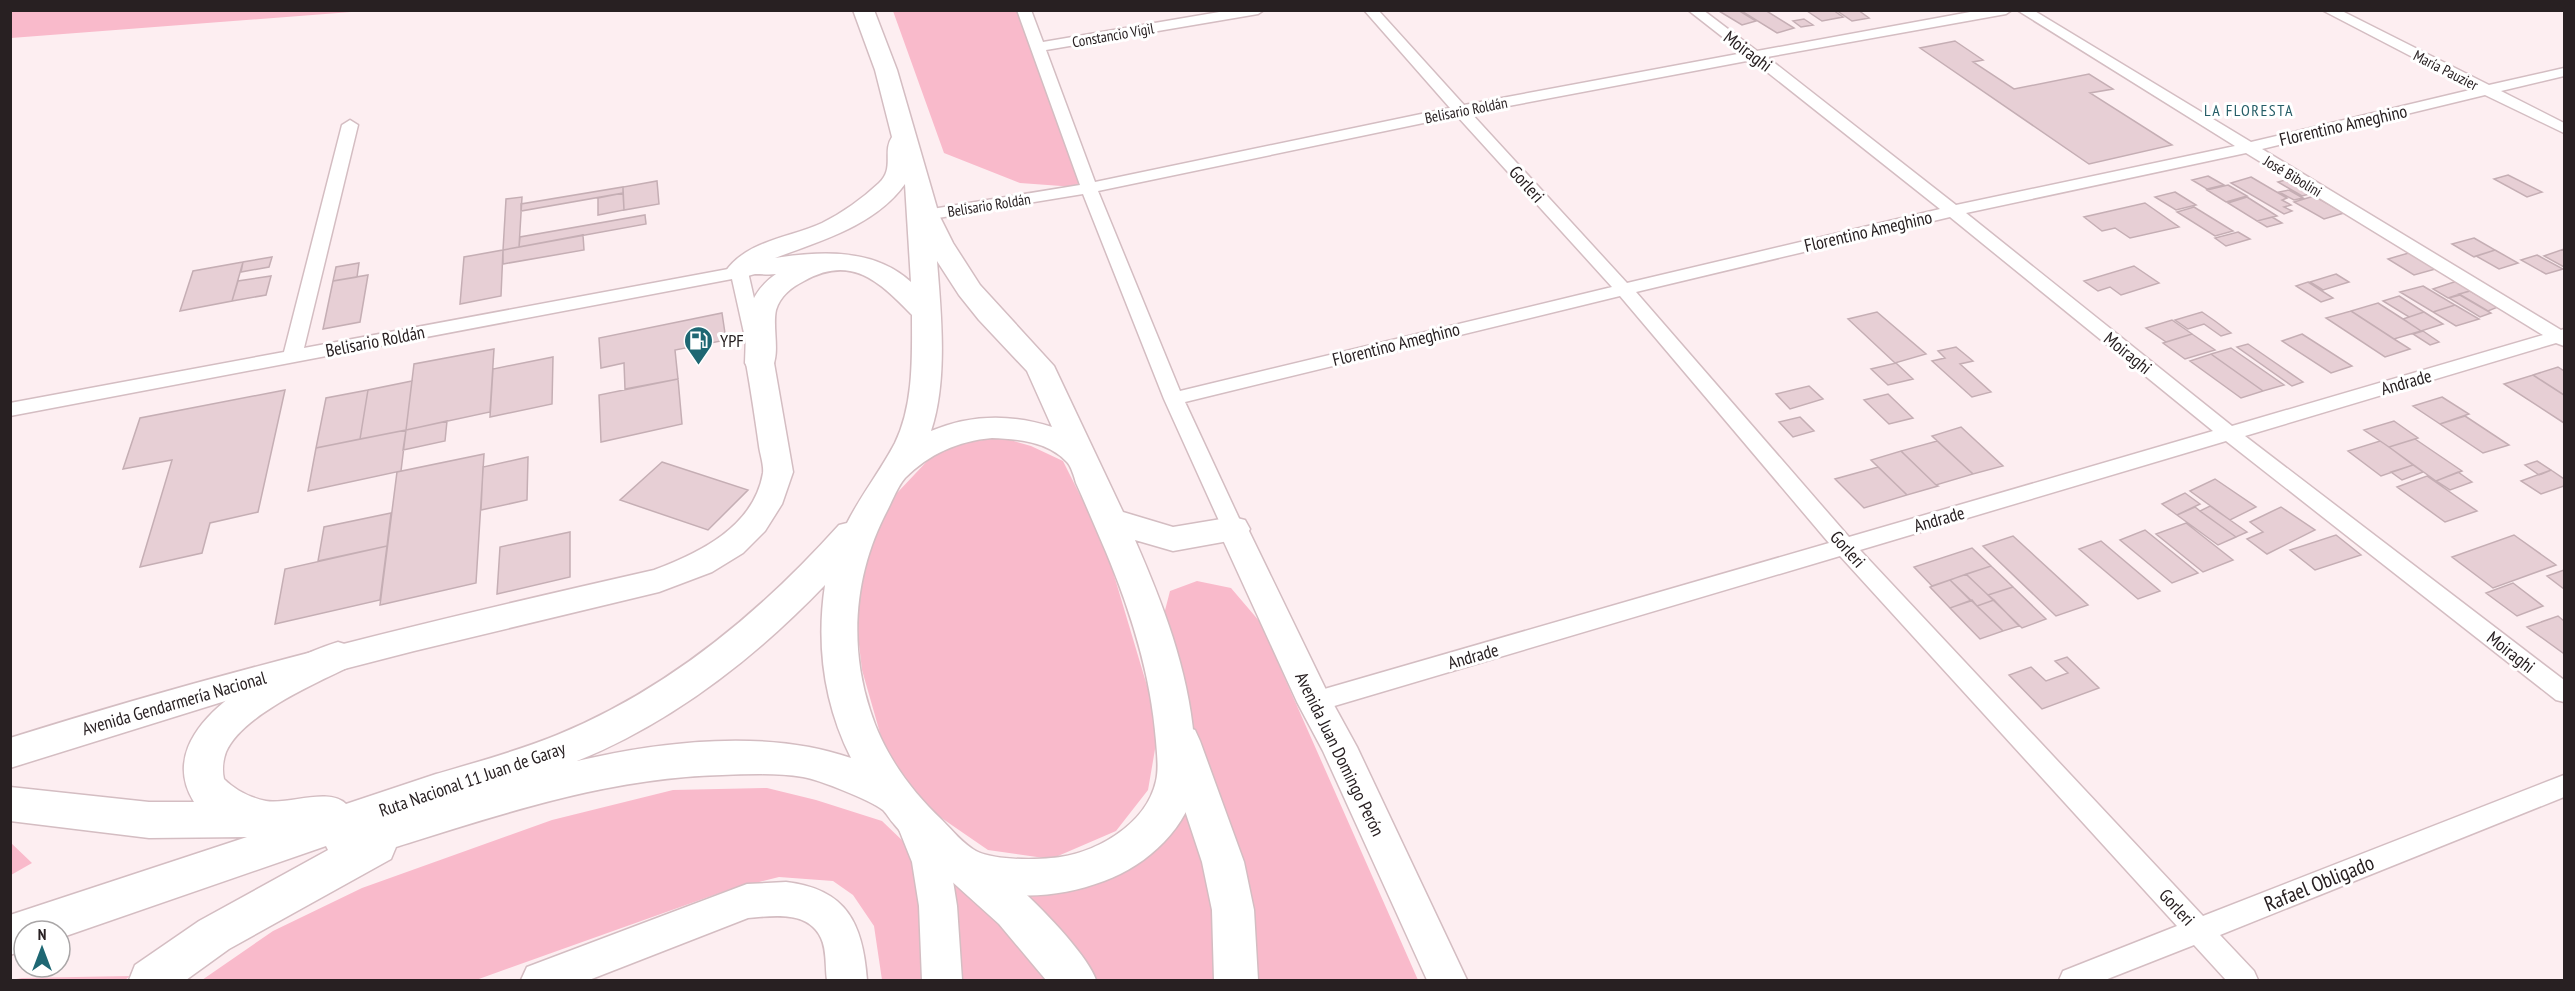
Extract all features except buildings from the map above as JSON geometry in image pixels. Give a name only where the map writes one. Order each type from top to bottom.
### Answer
[{"type":"main road","name":"Ruta Nacional 11 Juan de Garay","points":[[863,10],[886,70],[923,204],[952,265],[989,314],[1039,366],[1052,390],[1111,521],[1134,580],[1155,641],[1176,725],[1177,779],[1166,808],[1150,829],[1127,850],[1098,866],[1057,876],[995,875],[963,866],[905,810],[884,784],[858,728],[846,690],[841,657],[839,612],[843,577],[851,550],[878,497],[907,451],[917,428],[924,391],[927,314],[923,204]]},
{"type":"main road","points":[[739,272],[765,252],[832,228],[864,208],[889,188],[901,171],[901,131]]},
{"type":"main road","points":[[760,363],[762,308],[769,297],[793,275],[834,261]]},
{"type":"main road","points":[[739,272],[800,262],[853,263],[877,271],[897,284],[927,314]]},
{"type":"main road","name":"Avenida Gendarmería Nacional","points":[[10,753],[99,723],[338,656],[659,580],[701,564],[732,545],[754,523],[767,504],[778,472],[760,363]]},
{"type":"main road","name":"Ruta Nacional 11 Juan de Garay","points":[[72,927],[445,802],[503,771],[590,738],[656,701],[709,667],[790,601],[828,562],[903,464],[919,451],[946,436],[970,429],[995,427],[1028,431],[1054,439],[1080,455]]},
{"type":"main road","points":[[1111,521],[1173,539],[1233,529]]},
{"type":"main road","name":"Avenida Juan Domingo Perón","points":[[1233,529],[1314,702],[1339,747],[1447,981]]},
{"type":"main road","points":[[1134,580],[1173,539]]},
{"type":"main road","points":[[267,819],[229,805],[207,789],[202,772],[208,747],[229,722],[252,702],[287,680],[338,656]]},
{"type":"main road","points":[[1176,725],[1223,862],[1233,910],[1236,981]]},
{"type":"main road","name":"Ruta Nacional 11 Juan de Garay","points":[[10,935],[445,802],[525,790],[608,770],[682,760],[756,758],[813,763],[838,770],[905,810]]},
{"type":"main road","points":[[10,804],[149,820],[267,819],[445,802]]},
{"type":"main road","points":[[151,981],[214,935],[445,802]]},
{"type":"main road","points":[[905,810],[931,862],[938,906],[942,981]]},
{"type":"main road","points":[[963,866],[1014,910],[1074,981]]},
{"type":"main road","points":[[541,981],[747,902],[781,897],[808,903],[826,912],[839,931],[847,981]]},
{"type":"street","points":[[1024,10],[1089,188],[1174,399],[1233,529]]},
{"type":"street","name":"Constancio Vigil","points":[[1039,47],[1258,10]]},
{"type":"street","name":"Gorleri","points":[[1370,10],[1623,289],[1844,546],[2244,981]]},
{"type":"street","name":"Moiraghi","points":[[1694,10],[1953,212],[2228,434],[2565,693]]},
{"type":"street","name":"Belisario Roldán","points":[[923,204],[993,206],[1460,110],[2006,10]]},
{"type":"street","name":"José Bibolini","points":[[2023,10],[2246,148],[2562,338]]},
{"type":"street","name":"María Pauzier","points":[[2328,10],[2565,129]]},
{"type":"street","name":"Florentino Ameghino","points":[[1174,399],[1623,289],[1953,212],[2246,148],[2565,72]]},
{"type":"street","points":[[292,357],[350,125]]},
{"type":"street","points":[[739,272],[760,363]]},
{"type":"street","name":"Belisario Roldán","points":[[10,410],[739,272]]},
{"type":"street","name":"Andrade","points":[[1314,702],[2562,338]]},
{"type":"street","name":"Rafael Obligado","points":[[2073,981],[2565,786]]},
{"type":"shaded area","points":[[11,10],[364,10],[364,11],[11,38]]},
{"type":"shaded area","points":[[893,11],[1024,11],[1089,188],[1020,183],[944,153]]},
{"type":"shaded area","points":[[1000,437],[1031,446],[1063,461],[1105,545],[1159,726],[1148,790],[1116,831],[1051,859],[988,850],[924,806],[884,747],[862,670],[855,610],[869,548],[897,493],[931,457],[960,444]]},
{"type":"shaded area","points":[[1197,581],[1231,588],[1260,622],[1418,980],[950,980],[952,961],[933,862],[1058,878],[1168,808],[1162,622],[1170,591]]},
{"type":"shaded area","points":[[767,788],[816,800],[882,821],[906,844],[938,906],[942,957],[939,980],[882,980],[874,926],[853,895],[833,881],[779,877],[728,890],[476,980],[202,980],[273,931],[362,888],[552,820],[673,790]]},
{"type":"shaded area","points":[[10,842],[32,863],[11,875],[10,875]]},
{"type":"shaded area","points":[[130,976],[125,980],[10,980],[72,979],[72,977]]},
{"type":"place","name":"YPF","points":[[699,366]]},
{"type":"district","name":"LA FLORESTA","points":[[2249,110]]}]
